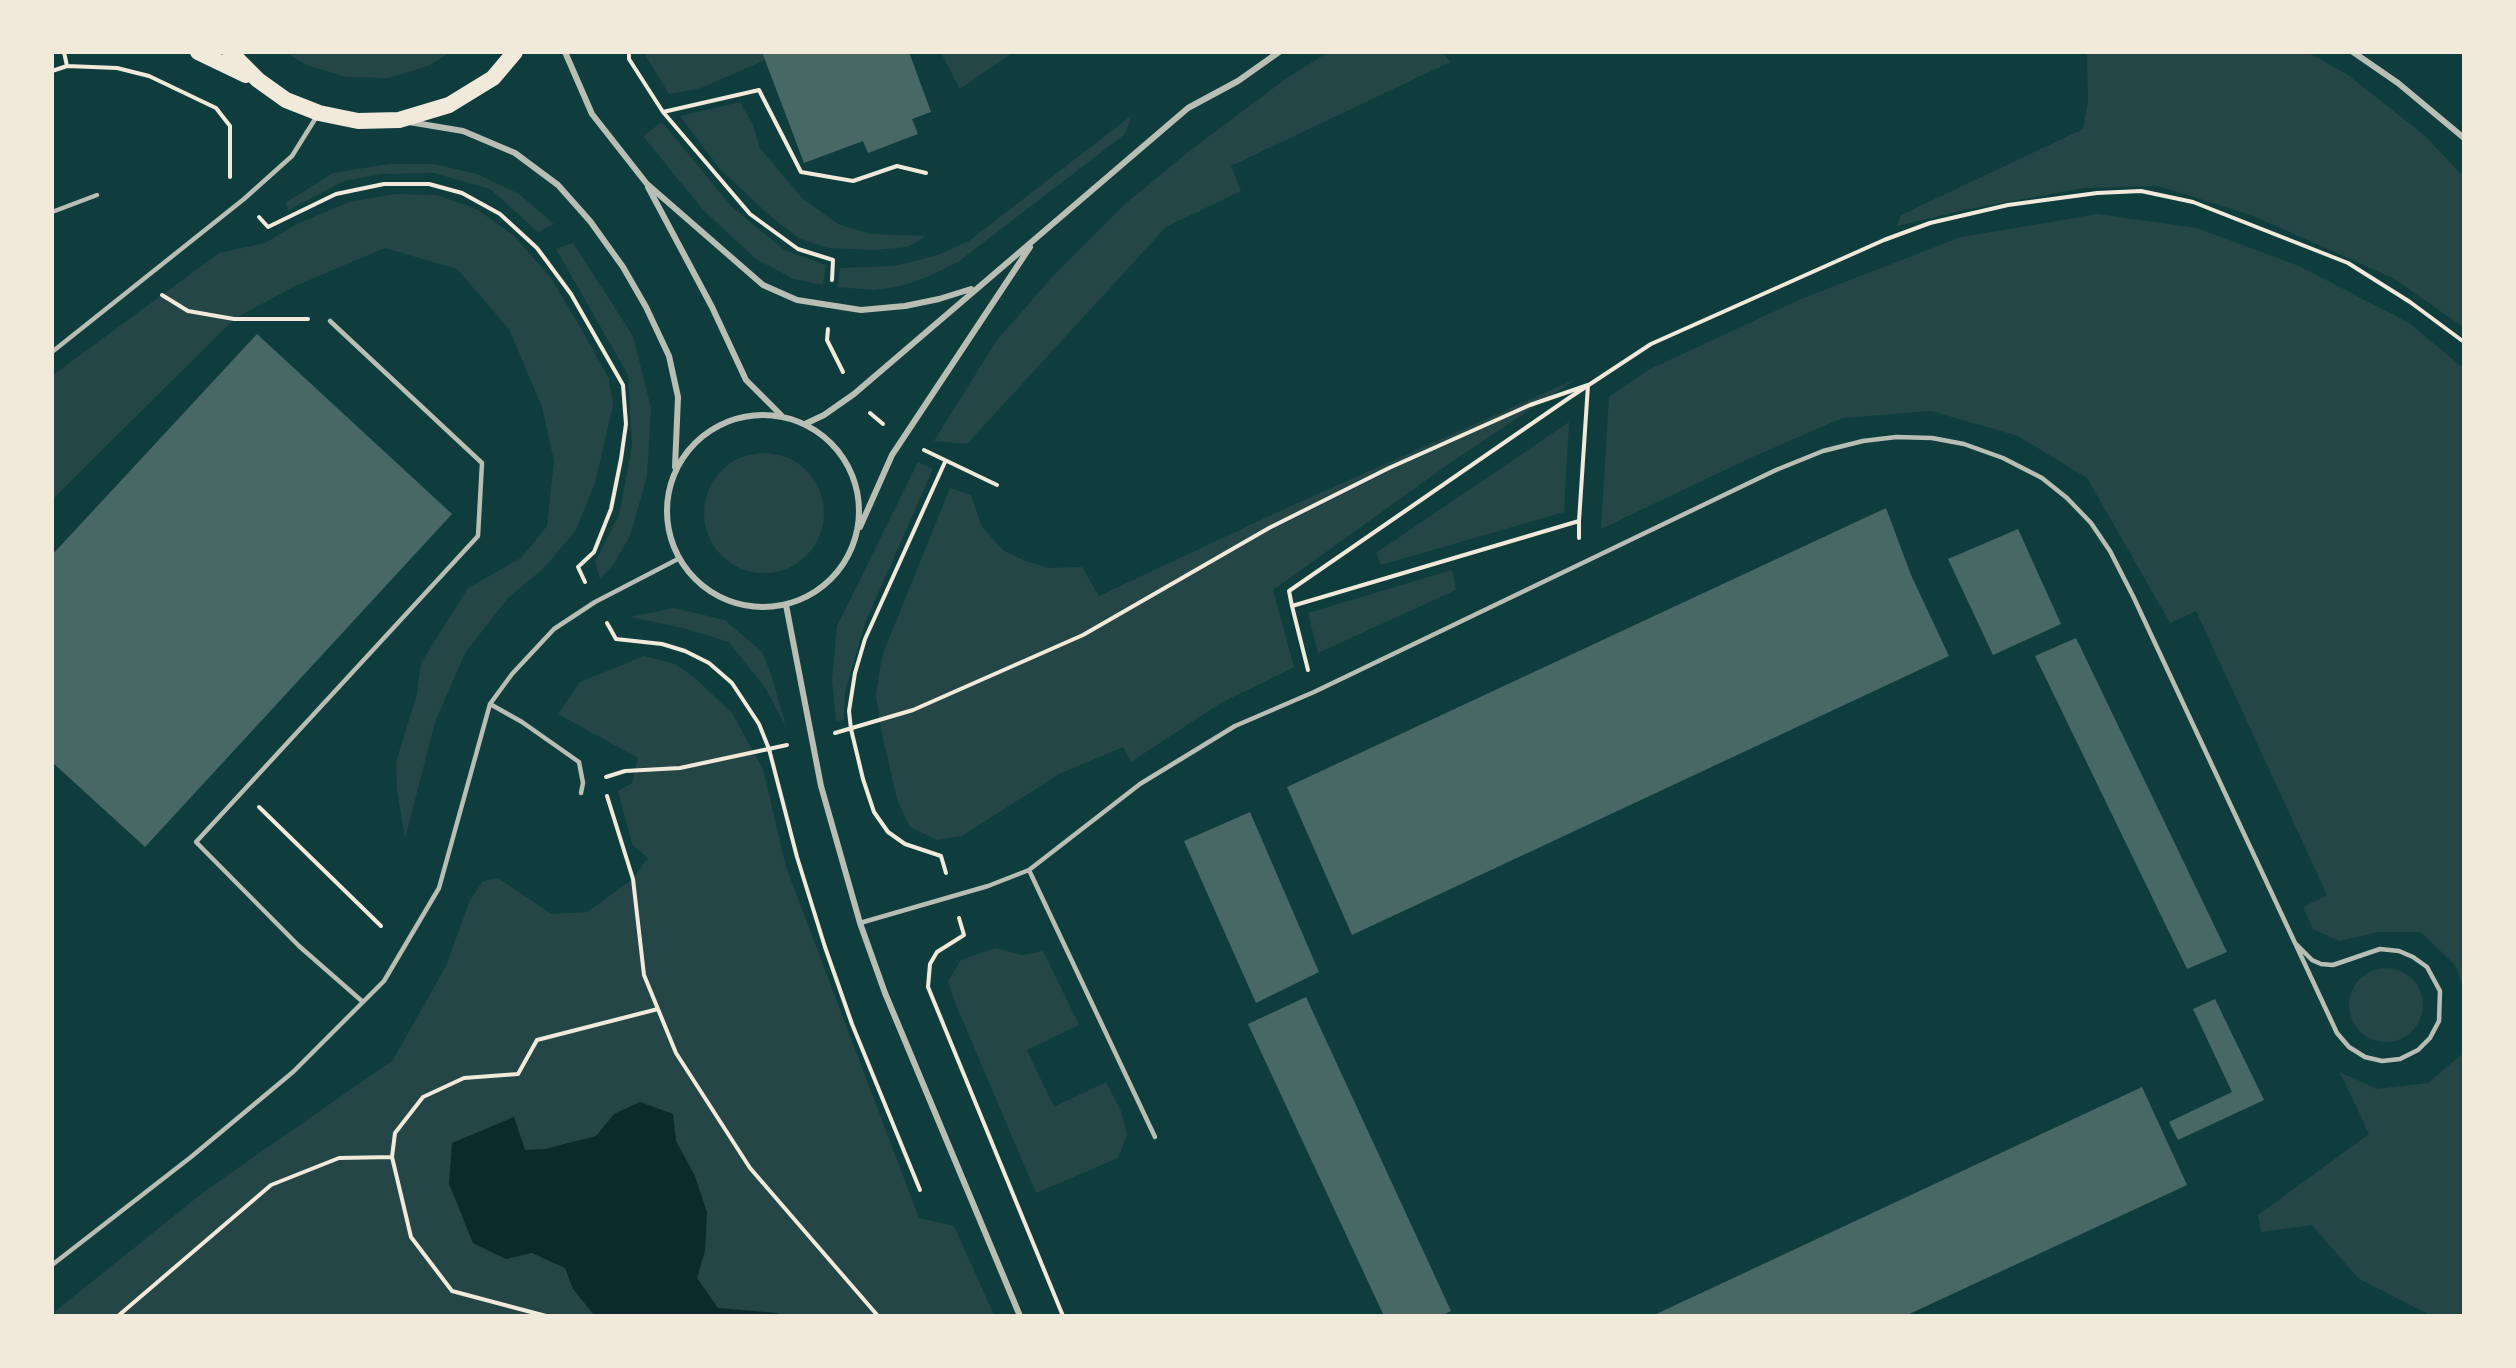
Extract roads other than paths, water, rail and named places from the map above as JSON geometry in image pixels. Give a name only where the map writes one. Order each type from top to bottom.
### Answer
[{"type":"highway","points":[[198,52],[258,80]]},
{"type":"highway","points":[[230,52],[258,80],[286,100],[319,113],[358,121],[399,120],[449,105],[493,78],[515,52]]},
{"type":"street","points":[[565,52],[592,114],[647,184],[712,307],[746,380],[781,416]]},
{"type":"street","points":[[805,424],[824,415],[854,394],[975,288],[1034,242],[1188,108],[1238,81],[1279,52]]},
{"type":"street","points":[[2353,52],[2398,83],[2463,138]]},
{"type":"street","points":[[399,120],[463,131],[515,153],[558,185],[590,220],[623,267],[646,307],[669,356],[678,397],[675,471],[667,500],[668,531],[678,559],[695,580],[716,596],[741,606],[768,609],[805,598],[820,589],[845,559],[892,454],[1034,242]]},
{"type":"street","points":[[647,184],[763,285],[797,300],[861,310],[905,306],[975,288]]},
{"type":"street","points":[[675,471],[688,449],[708,432],[731,420],[756,414],[781,416],[805,424],[824,435],[839,451],[850,469],[858,490],[860,511],[858,533]]},
{"type":"street","points":[[786,605],[821,786],[860,923],[885,993],[1020,1316]]},
{"type":"lane","points":[[52,352],[244,199],[292,156],[319,113]]},
{"type":"lane","points":[[52,212],[97,195]]},
{"type":"lane","points":[[330,321],[482,463],[478,536],[196,842],[299,946],[363,1002]]},
{"type":"lane","points":[[860,923],[988,886],[1029,870],[1168,765],[1235,726],[1314,692],[1776,470],[1823,452],[1863,441],[1896,437],[1932,438],[1964,444],[2003,458],[2042,478],[2067,498],[2091,523],[2110,551],[2337,1033],[2349,1047],[2365,1057],[2382,1061],[2400,1059],[2418,1050],[2430,1038],[2439,1021],[2440,991],[2427,967],[2413,957],[2399,951],[2380,949],[2333,965],[2321,964],[2312,960],[2295,943]]},
{"type":"lane","points":[[52,1265],[191,1157],[284,1079],[384,981],[439,888],[490,704],[512,674],[554,629],[595,602],[678,559]]},
{"type":"lane","points":[[490,704],[532,729],[579,762],[583,783],[581,793]]},
{"type":"lane","points":[[1029,870],[1155,1137]]}]
